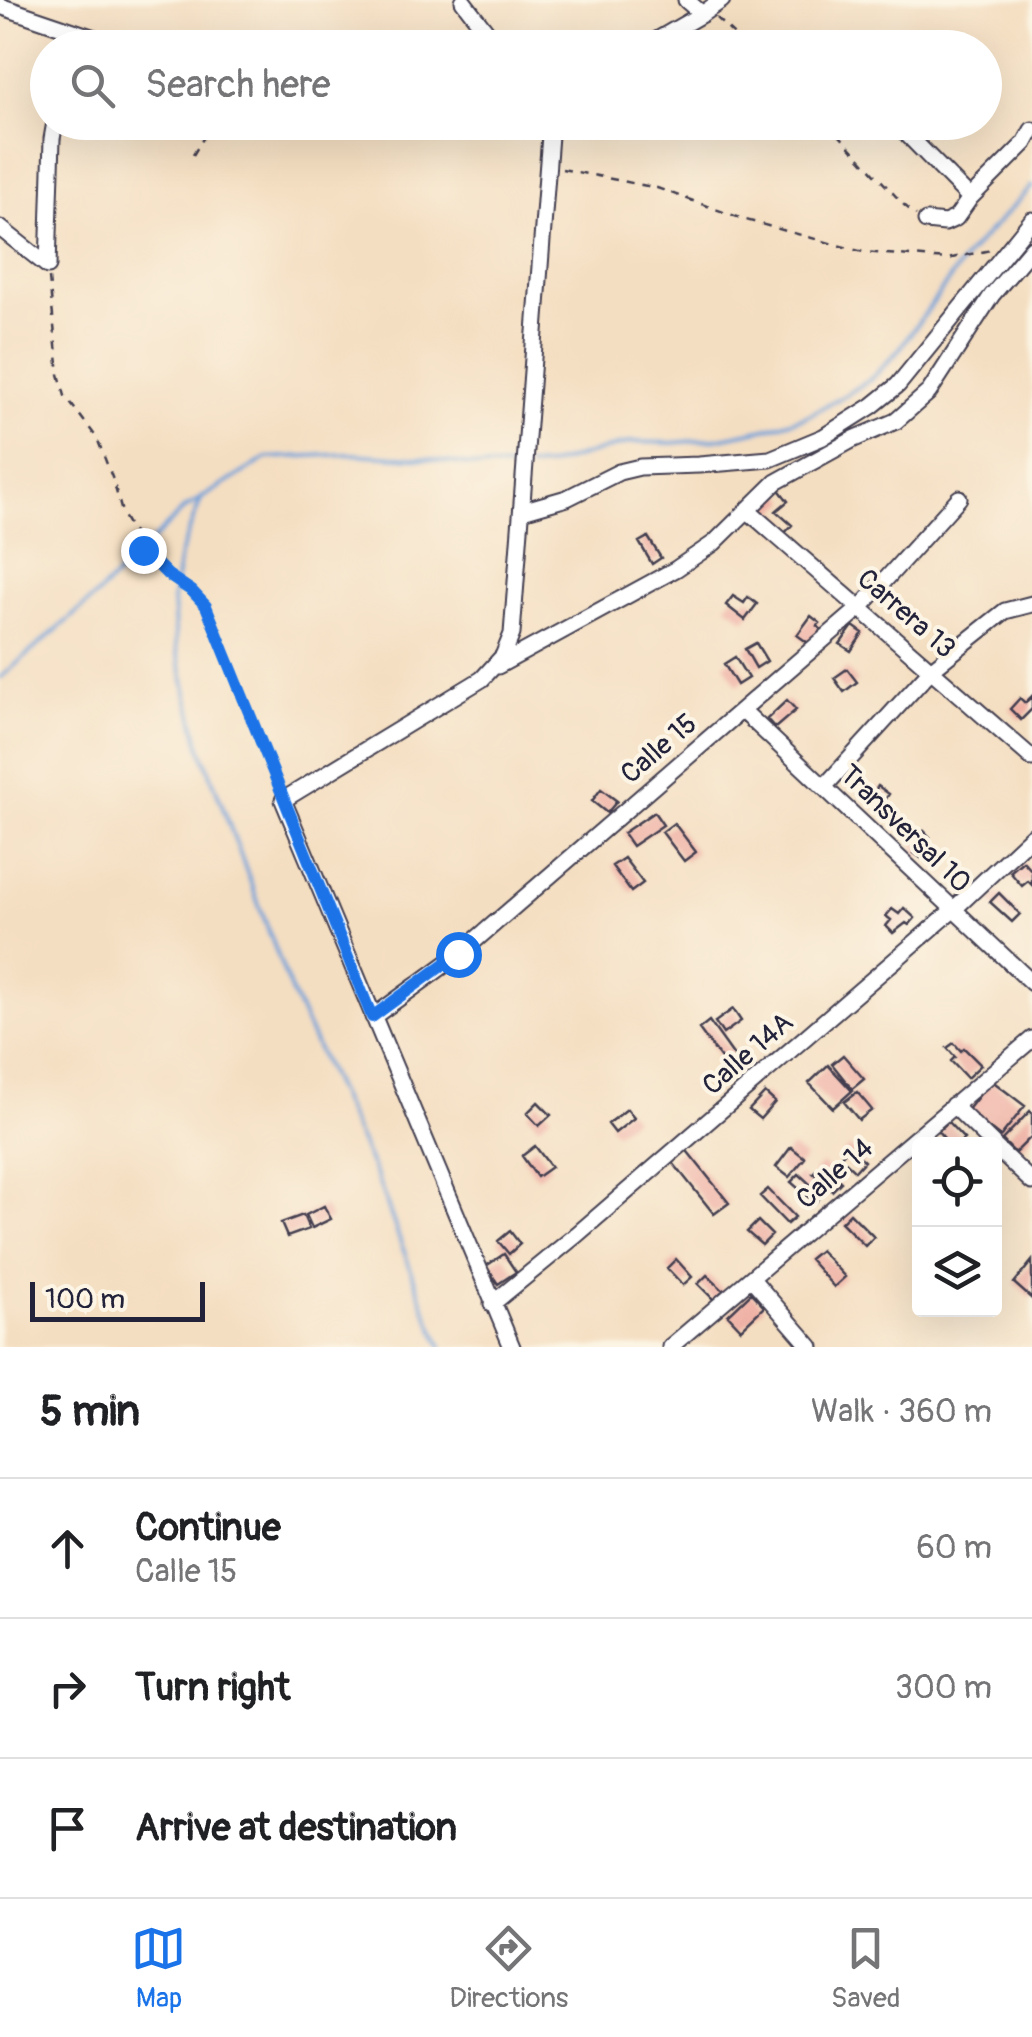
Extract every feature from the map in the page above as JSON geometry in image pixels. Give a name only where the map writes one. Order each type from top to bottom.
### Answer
[{"type":"street","points":[[686,0],[705,12]]},
{"type":"street","points":[[674,30],[722,0]]},
{"type":"street","points":[[463,1],[485,30]]},
{"type":"street","points":[[0,6],[64,30]]},
{"type":"street","points":[[926,220],[945,223],[956,218],[970,198],[1024,144],[1032,130]]},
{"type":"street","points":[[48,266],[52,140]]},
{"type":"street","points":[[512,1347],[283,800],[482,679],[503,656],[512,634],[550,140]]},
{"type":"street","points":[[914,140],[970,198]]},
{"type":"street","points":[[522,511],[566,498],[620,472],[640,467],[770,460],[824,437],[898,385],[1032,220]]},
{"type":"street","points":[[0,228],[48,266]]},
{"type":"street","points":[[490,670],[676,569],[714,543],[776,482],[854,439],[896,422],[929,392],[992,295],[1032,248]]},
{"type":"street","name":"Calle 15","points":[[372,1017],[458,954],[860,608],[958,498]]},
{"type":"street","name":"Carrera 13","points":[[746,510],[1032,758]]},
{"type":"street","points":[[825,786],[932,669],[1005,611],[1032,604]]},
{"type":"street","name":"Transversal 10","points":[[743,711],[1032,983]]},
{"type":"street","name":"Calle 14A","points":[[492,1304],[953,910],[1032,836]]},
{"type":"street","name":"Calle 14","points":[[670,1347],[1032,1038]]},
{"type":"street","points":[[953,1105],[986,1137]]},
{"type":"street","points":[[1002,1153],[1032,1182]]},
{"type":"street","points":[[752,1279],[811,1347]]},
{"type":"path","points":[[705,12],[726,30]]},
{"type":"path","points":[[193,155],[203,140]]},
{"type":"path","points":[[844,140],[904,205],[926,220]]},
{"type":"path","points":[[549,166],[657,188],[746,220],[863,252],[947,259],[1008,247]]},
{"type":"path","points":[[48,266],[59,374],[65,396],[97,438],[123,516],[143,550],[206,606],[283,800]]},
{"type":"building","points":[[777,487],[788,501],[776,511],[792,525],[783,535],[755,505]]},
{"type":"building","points":[[648,537],[661,558],[652,564],[639,542]]},
{"type":"building","points":[[733,596],[744,603],[748,597],[757,604],[745,620],[726,605]]},
{"type":"building","points":[[811,616],[822,630],[811,645],[797,635]]},
{"type":"building","points":[[853,626],[863,633],[851,651],[840,644]]},
{"type":"building","points":[[756,643],[767,661],[756,668],[745,649]]},
{"type":"building","points":[[735,657],[748,678],[737,685],[724,664]]},
{"type":"building","points":[[847,669],[857,682],[844,692],[834,678]]},
{"type":"building","points":[[1032,696],[1032,709],[1021,720],[1010,709],[1020,698],[1025,703]]},
{"type":"building","points":[[787,700],[796,710],[775,728],[767,719]]},
{"type":"building","points":[[878,786],[889,794],[878,810],[867,802]]},
{"type":"building","points":[[601,789],[617,801],[607,813],[592,801]]},
{"type":"building","points":[[654,812],[663,825],[632,846],[623,833]]},
{"type":"building","points":[[674,823],[696,852],[684,861],[662,832]]},
{"type":"building","points":[[924,831],[931,844],[921,858],[914,853],[917,849],[913,846]]},
{"type":"building","points":[[624,858],[643,883],[631,892],[612,866]]},
{"type":"building","points":[[1023,861],[1032,871],[1032,885],[1028,881],[1022,886],[1010,872]]},
{"type":"building","points":[[999,893],[1020,914],[1012,922],[990,902]]},
{"type":"building","points":[[904,908],[915,918],[893,933],[886,926],[891,920],[886,916],[892,909],[899,914]]},
{"type":"building","points":[[733,1009],[741,1021],[723,1034],[715,1022]]},
{"type":"building","points":[[709,1021],[742,1067],[732,1074],[699,1029]]},
{"type":"building","points":[[954,1043],[981,1065],[967,1078],[951,1061],[955,1057],[947,1048]]},
{"type":"building","points":[[843,1055],[864,1079],[852,1089],[832,1064]]},
{"type":"building","points":[[828,1065],[852,1091],[833,1108],[809,1083]]},
{"type":"building","points":[[991,1080],[1025,1106],[1000,1137],[967,1111]]},
{"type":"building","points":[[857,1092],[872,1110],[859,1120],[844,1102]]},
{"type":"building","points":[[765,1093],[775,1102],[760,1119],[749,1110]]},
{"type":"building","points":[[538,1102],[551,1115],[539,1126],[527,1113]]},
{"type":"building","points":[[627,1109],[634,1118],[615,1133],[608,1124]]},
{"type":"building","points":[[1032,1113],[1032,1136],[1015,1153],[1002,1140]]},
{"type":"building","points":[[948,1122],[962,1137],[943,1137],[938,1131]]},
{"type":"building","points":[[535,1146],[551,1167],[537,1177],[522,1156]]},
{"type":"building","points":[[684,1147],[729,1203],[714,1214],[670,1159]]},
{"type":"building","points":[[791,1147],[805,1158],[789,1177],[776,1167]]},
{"type":"building","points":[[849,1147],[864,1161],[855,1171],[840,1157]]},
{"type":"building","points":[[822,1164],[841,1182],[832,1191],[813,1173]]},
{"type":"building","points":[[799,1174],[822,1195],[815,1203],[791,1182]]},
{"type":"building","points":[[768,1189],[795,1217],[787,1224],[760,1196]]},
{"type":"building","points":[[324,1206],[331,1219],[312,1228],[306,1215]]},
{"type":"building","points":[[850,1213],[874,1237],[865,1246],[841,1222]]},
{"type":"building","points":[[303,1215],[309,1229],[287,1237],[281,1223]]},
{"type":"building","points":[[758,1221],[772,1235],[762,1245],[747,1232]]},
{"type":"building","points":[[510,1231],[520,1244],[509,1254],[498,1241]]},
{"type":"building","points":[[820,1250],[845,1277],[834,1287],[809,1259]]},
{"type":"building","points":[[504,1254],[516,1272],[498,1284],[486,1266]]},
{"type":"building","points":[[676,1259],[692,1277],[683,1285],[667,1268]]},
{"type":"building","points":[[1032,1261],[1032,1299],[1014,1283]]},
{"type":"building","points":[[707,1275],[723,1290],[714,1300],[698,1284]]},
{"type":"building","points":[[751,1293],[764,1307],[741,1329],[728,1315]]},
{"type":"waterway","points":[[528,467],[546,466],[632,442],[716,439],[765,429],[805,417],[844,396],[873,377],[898,351],[967,255],[1032,186]]},
{"type":"waterway","points":[[0,678],[96,596],[184,509],[267,458],[351,454],[519,468]]},
{"type":"waterway","points":[[202,497],[180,554],[173,599],[176,648],[200,746],[291,991],[377,1178],[442,1347]]},
{"type":"route","points":[[143,550],[206,606],[372,1017],[458,954]]}]
